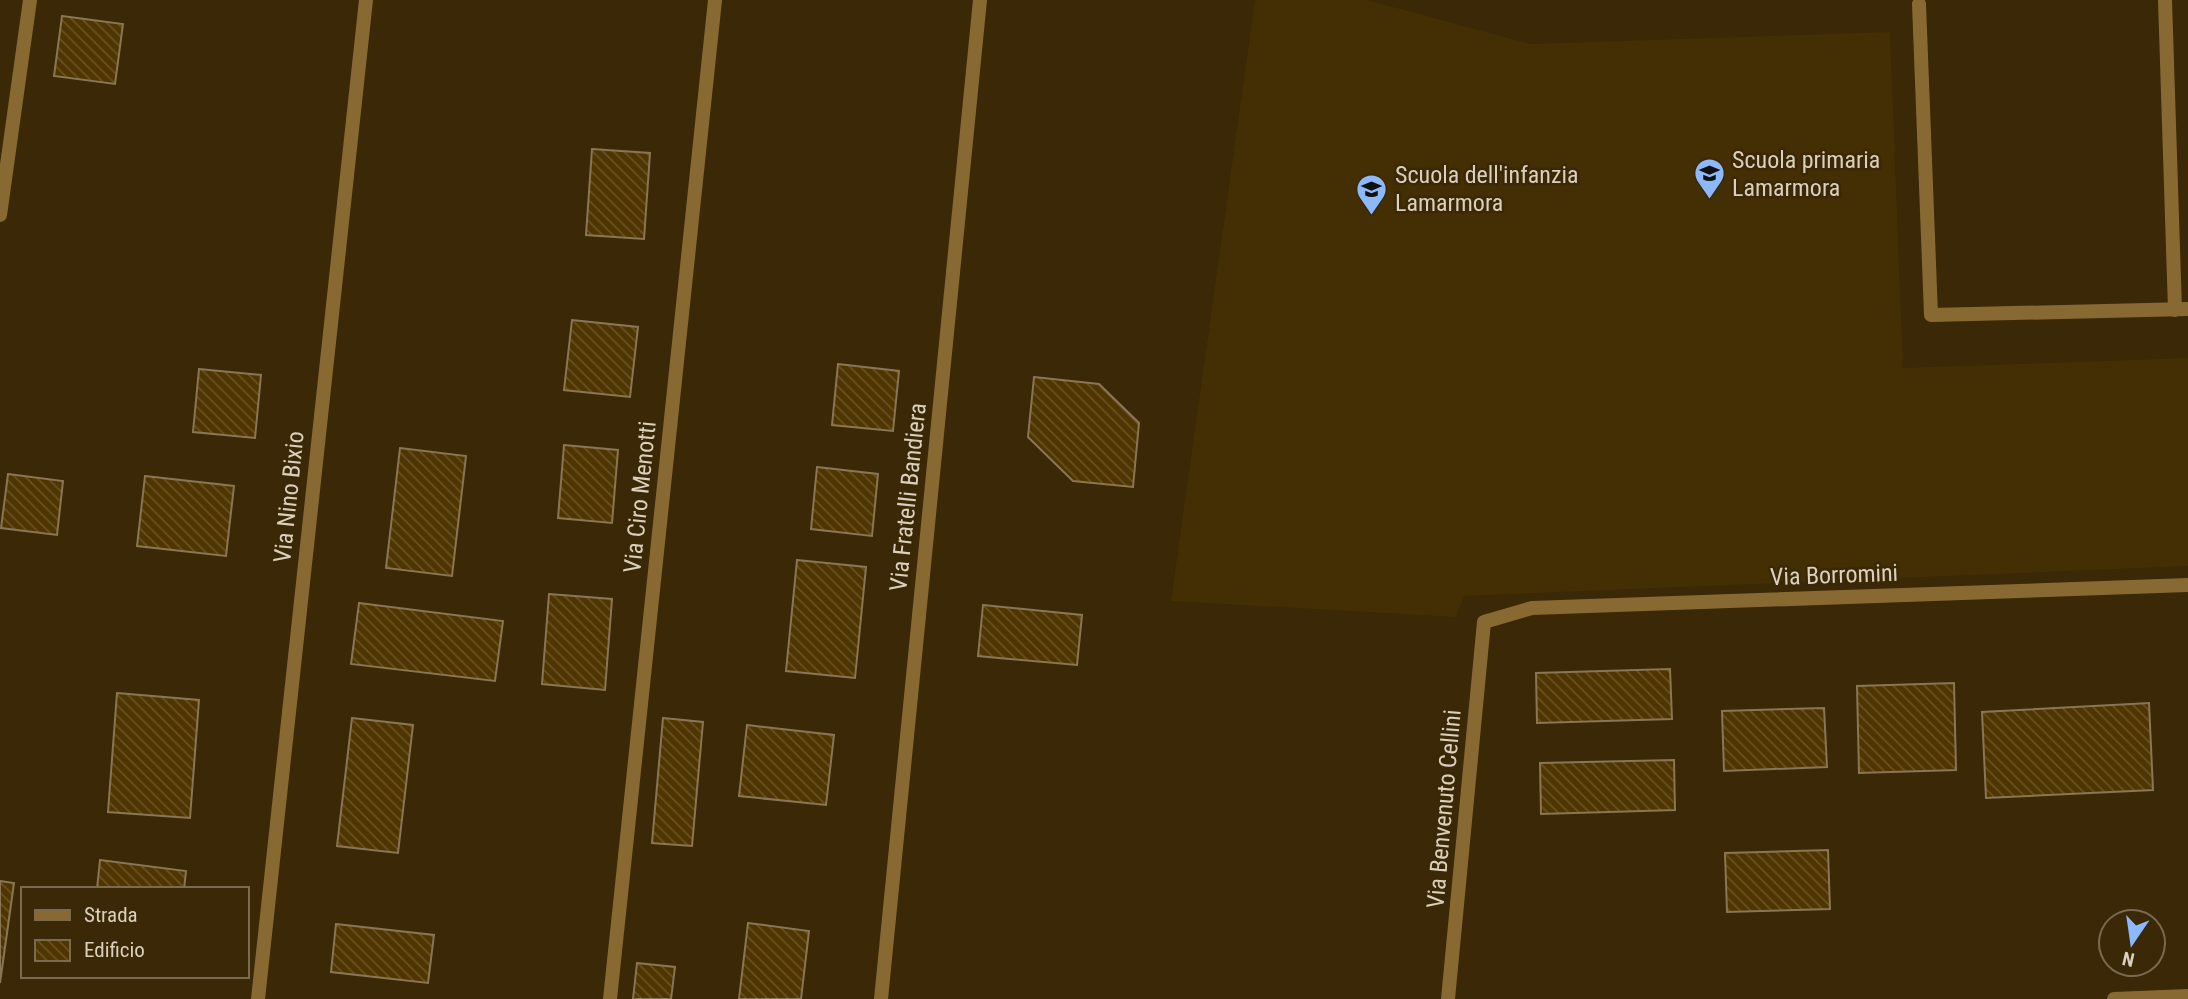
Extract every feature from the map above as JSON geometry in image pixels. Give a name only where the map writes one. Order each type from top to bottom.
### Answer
[{"type":"street","points":[[0,215],[30,0]]},
{"type":"street","name":"Via Nino Bixio","points":[[258,999],[366,0]]},
{"type":"street","name":"Via Ciro Menotti","points":[[610,999],[715,0]]},
{"type":"street","name":"Via Fratelli Bandiera","points":[[881,999],[980,0]]},
{"type":"street","points":[[1920,4],[1931,315],[2181,310],[2165,0]]},
{"type":"street","name":"Via Borromini","points":[[1484,622],[1532,608],[2188,585]]},
{"type":"street","name":"Via Benvenuto Cellini","points":[[1448,999],[1484,622]]},
{"type":"street","points":[[2114,999],[2188,996]]},
{"type":"shaded area","name":"Scuola primaria Lamarmora","points":[[1255,0],[1367,0],[1531,44],[1890,32],[1903,368],[2188,358],[2188,566],[1464,596],[1456,617],[1171,601]]},
{"type":"building","points":[[62,16],[123,24],[115,84],[54,76]]},
{"type":"building","points":[[592,149],[650,153],[644,239],[586,235]]},
{"type":"building","points":[[572,320],[638,327],[630,397],[564,390]]},
{"type":"building","points":[[838,364],[899,371],[893,431],[832,425]]},
{"type":"building","points":[[199,369],[261,375],[255,438],[193,432]]},
{"type":"building","points":[[1034,377],[1099,384],[1139,423],[1133,487],[1073,481],[1028,437]]},
{"type":"building","points":[[564,445],[618,450],[612,523],[558,518]]},
{"type":"building","points":[[400,448],[466,456],[452,576],[386,568]]},
{"type":"building","points":[[817,467],[878,474],[872,536],[811,529]]},
{"type":"building","points":[[8,474],[63,481],[57,535],[1,528]]},
{"type":"building","points":[[145,476],[234,486],[226,556],[137,546]]},
{"type":"building","points":[[797,560],[866,567],[855,678],[786,671]]},
{"type":"building","points":[[549,594],[612,599],[605,690],[542,684]]},
{"type":"building","points":[[359,603],[503,621],[495,681],[351,664]]},
{"type":"building","points":[[983,605],[1082,615],[1077,665],[978,656]]},
{"type":"building","points":[[1670,669],[1672,719],[1537,723],[1536,673]]},
{"type":"building","points":[[1954,683],[1956,770],[1859,773],[1857,686]]},
{"type":"building","points":[[117,693],[199,700],[190,818],[108,812]]},
{"type":"building","points":[[2149,703],[2153,790],[1986,798],[1982,712]]},
{"type":"building","points":[[1824,708],[1827,767],[1724,771],[1722,711]]},
{"type":"building","points":[[352,718],[413,725],[398,853],[337,846]]},
{"type":"building","points":[[663,718],[703,722],[692,846],[652,843]]},
{"type":"building","points":[[747,725],[834,735],[826,805],[739,796]]},
{"type":"building","points":[[1674,760],[1675,810],[1541,814],[1540,763]]},
{"type":"building","points":[[1828,850],[1830,909],[1727,912],[1725,853]]},
{"type":"building","points":[[100,860],[186,871],[184,887],[97,887]]},
{"type":"building","points":[[0,881],[14,883],[0,983]]},
{"type":"building","points":[[748,923],[809,931],[801,999],[739,999]]},
{"type":"building","points":[[336,924],[434,935],[428,983],[331,972]]},
{"type":"building","points":[[637,963],[675,967],[671,999],[633,999]]},
{"type":"place","name":"Scuola primaria Lamarmora","points":[[1709,201]]},
{"type":"place","name":"Scuola dell'infanzia Lamarmora","points":[[1372,216]]}]
